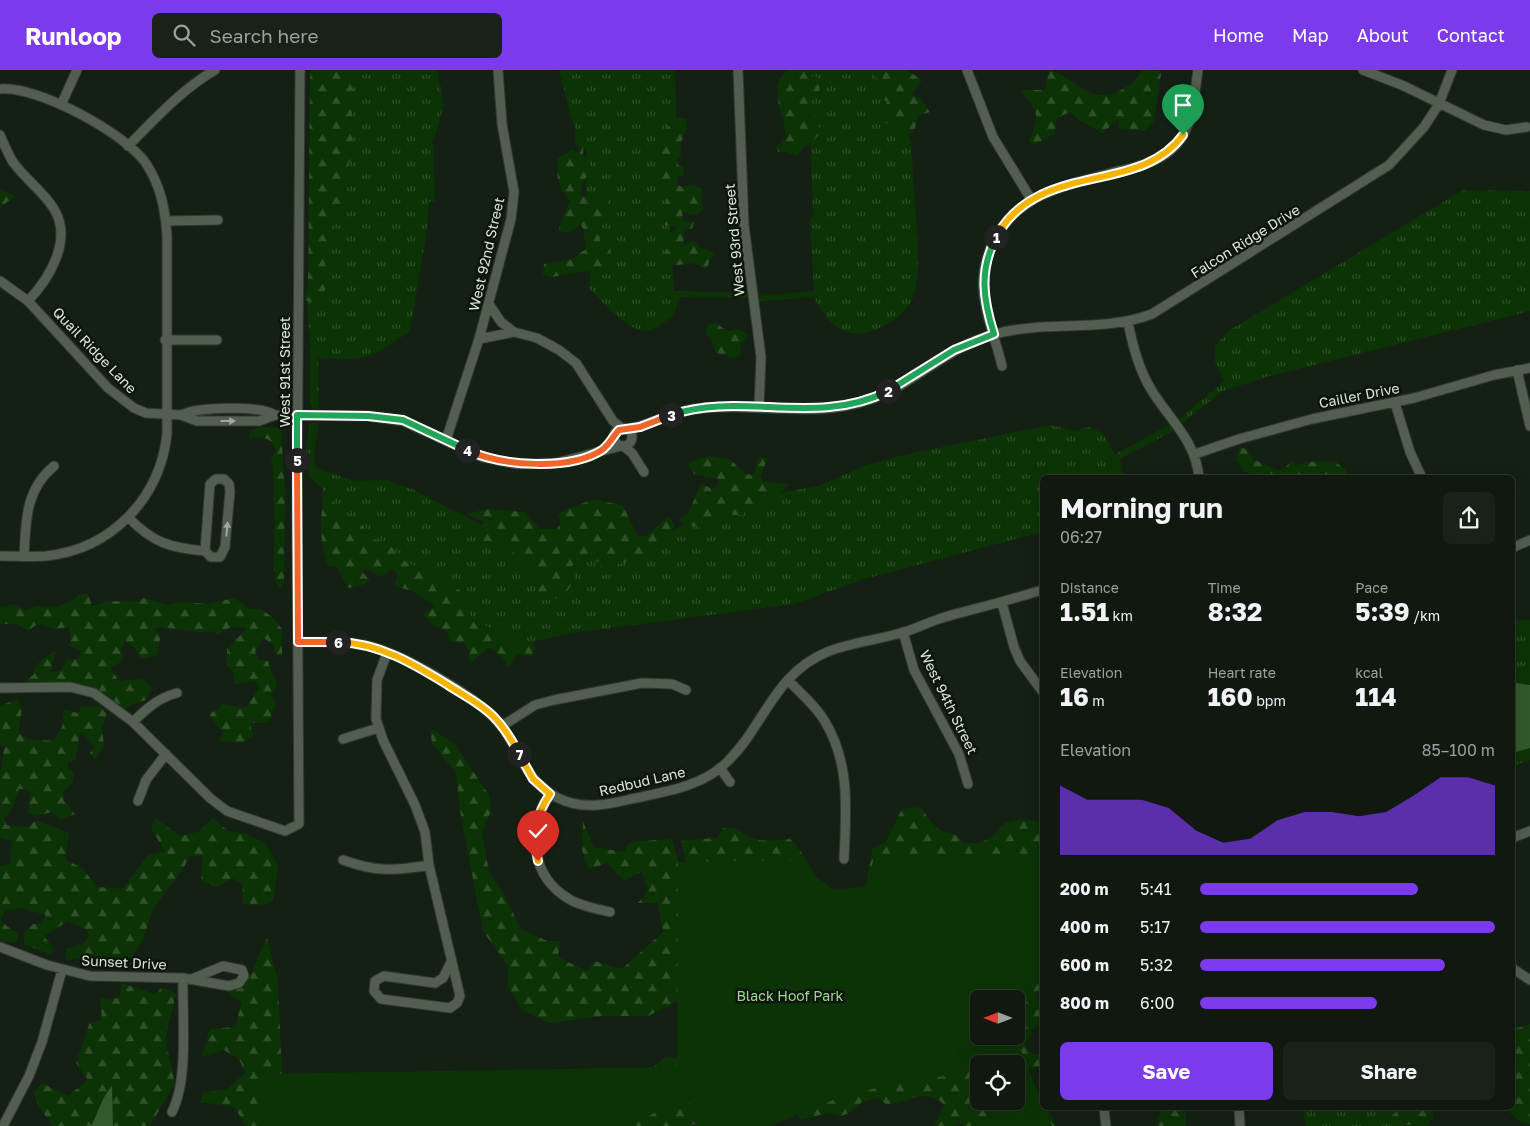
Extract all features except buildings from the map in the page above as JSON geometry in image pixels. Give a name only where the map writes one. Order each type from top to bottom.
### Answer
[{"type":"street","points":[[61,104],[77,70]]},
{"type":"street","points":[[128,146],[160,113],[204,77],[216,70]]},
{"type":"street","name":"West 91st Street","points":[[166,754],[210,798],[227,811],[285,831],[299,824],[297,415],[300,70]]},
{"type":"street","name":"West 92nd Street","points":[[446,440],[479,339],[511,219],[514,192],[502,124],[498,70]]},
{"type":"street","name":"West 93rd Street","points":[[738,70],[744,225],[761,357],[759,408]]},
{"type":"street","points":[[967,70],[993,137],[1031,199]]},
{"type":"street","points":[[1002,366],[984,296],[985,265],[992,245],[1004,225],[1031,199],[1063,186],[1147,164],[1168,153],[1176,145],[1188,125],[1198,70]]},
{"type":"street","points":[[1363,70],[1404,86],[1466,118],[1506,130],[1527,127]]},
{"type":"street","name":"Falcon Ridge Drive","points":[[624,429],[640,427],[692,409],[821,408],[871,399],[894,388],[954,350],[994,334],[1020,328],[1128,322],[1152,314],[1389,166],[1414,141],[1438,104],[1452,70]]},
{"type":"street","points":[[0,89],[24,90],[61,104],[96,123],[128,146],[146,164],[160,190],[166,221],[165,340],[167,434],[161,464],[147,496],[129,518],[80,548],[46,556],[0,556]]},
{"type":"street","points":[[0,135],[13,162],[55,210],[59,229],[58,255],[48,277],[28,301]]},
{"type":"street","points":[[166,221],[218,220]]},
{"type":"street","name":"Quail Ridge Lane","points":[[0,281],[28,301],[117,396],[134,408],[146,413],[166,415],[180,415],[199,410],[263,410],[275,415],[297,415]]},
{"type":"street","points":[[489,304],[500,322],[514,332],[538,338],[559,350],[576,363],[613,421],[630,431],[627,443],[644,472]]},
{"type":"street","points":[[1128,322],[1133,348],[1146,382],[1184,435],[1195,454],[1198,475]]},
{"type":"street","points":[[479,339],[514,332]]},
{"type":"street","points":[[165,340],[218,340]]},
{"type":"street","name":"Cailler Drive","points":[[1195,454],[1239,439],[1312,419],[1395,402],[1530,368]]},
{"type":"street","points":[[1517,370],[1530,426]]},
{"type":"street","points":[[1395,402],[1410,452],[1421,475]]},
{"type":"street","points":[[297,415],[368,416],[403,420],[482,457],[517,464],[556,463],[627,443],[640,427]]},
{"type":"street","points":[[613,421],[616,442],[627,443]]},
{"type":"street","points":[[602,450],[624,429]]},
{"type":"street","points":[[24,556],[26,513],[30,499],[36,486],[54,466]]},
{"type":"street","points":[[129,518],[146,534],[167,545],[180,549],[205,551],[208,555],[216,558],[224,553],[230,491],[229,484],[224,479],[216,479],[210,484],[205,551]]},
{"type":"street","points":[[1515,547],[1530,540]]},
{"type":"street","name":"Redbud Lane","points":[[298,642],[365,645],[415,665],[492,715],[502,726],[527,771],[550,794],[575,804],[604,805],[684,787],[720,768],[734,754],[788,680],[826,652],[903,632],[943,618],[1002,603],[1040,591]]},
{"type":"street","points":[[1002,603],[1014,647],[1020,660],[1040,688]]},
{"type":"street","name":"West 94th Street","points":[[903,632],[914,670],[959,754],[968,784]]},
{"type":"street","points":[[387,653],[376,686],[375,705],[378,728],[415,804],[425,832],[429,865],[450,964],[460,996],[454,1006],[450,1008],[381,999],[374,991],[375,981],[384,976],[435,983],[443,978],[450,964]]},
{"type":"street","points":[[788,680],[824,719],[840,752],[846,787],[844,859]]},
{"type":"street","points":[[502,726],[535,706],[554,700],[642,683],[672,684],[686,690]]},
{"type":"street","points":[[0,688],[70,687],[94,693],[133,722],[166,754],[146,780],[138,801]]},
{"type":"street","points":[[133,722],[148,707],[164,696],[177,694]]},
{"type":"street","points":[[343,740],[378,728]]},
{"type":"street","points":[[720,768],[730,782]]},
{"type":"street","points":[[550,794],[539,811],[534,836],[538,861],[544,873],[550,883],[570,900],[610,912]]},
{"type":"street","points":[[1515,837],[1530,831]]},
{"type":"street","points":[[343,860],[376,870],[392,871],[429,865]]},
{"type":"street","name":"Sunset Drive","points":[[0,947],[62,970],[90,976],[187,979],[229,986],[239,983],[244,976],[242,970],[223,966],[187,979]]},
{"type":"street","points":[[3,1126],[29,1076],[42,1042],[62,970]]},
{"type":"street","points":[[1515,970],[1530,980]]},
{"type":"street","points":[[172,1112],[180,1096],[182,1080],[187,979]]},
{"type":"street","points":[[1104,1110],[1106,1126]]},
{"type":"street","points":[[1239,1110],[1240,1126]]},
{"type":"green space","points":[[310,70],[355,70],[352,108],[353,155],[342,178],[341,204],[331,212],[334,241],[326,259],[324,298],[318,304],[304,300],[308,290]]},
{"type":"green space","points":[[313,70],[437,70],[444,105],[433,143],[435,202],[429,202],[426,236],[410,331],[376,353],[367,356],[347,359],[318,358],[319,410],[312,409],[310,400],[310,342],[307,298],[311,218]]},
{"type":"green space","points":[[559,70],[675,70],[678,190],[669,224],[674,291],[748,293],[750,298],[679,297],[675,313],[657,327],[645,331],[638,330],[623,321],[589,288],[591,273],[585,232],[587,154],[573,123]]},
{"type":"green space","points":[[786,70],[804,70],[810,76],[817,77],[821,83],[818,96],[811,101],[814,113],[807,117],[817,123],[821,132],[809,146],[803,147],[797,156],[786,152],[778,152],[777,146],[786,137],[777,93],[780,79]]},
{"type":"green space","points":[[800,70],[883,70],[902,116],[911,145],[918,239],[916,285],[910,304],[899,316],[885,325],[870,331],[853,333],[839,328],[822,311],[814,297],[759,301],[759,296],[814,291],[810,218],[813,217],[810,113]]},
{"type":"green space","points":[[872,70],[907,70],[922,80],[912,94],[921,99],[930,112],[918,116],[914,132],[901,133],[879,118],[887,102],[879,97],[878,80]]},
{"type":"green space","points":[[1049,70],[1084,90],[1101,95],[1111,94],[1123,89],[1136,79],[1141,70],[1158,70],[1161,74],[1154,121],[1144,131],[1119,129],[1118,118],[1103,133],[1081,121],[1070,112],[1057,118],[1055,133],[1035,145],[1029,141],[1035,125],[1036,114],[1021,90],[1045,90]]},
{"type":"green space","points":[[678,117],[687,119],[687,124],[680,150],[681,156],[673,162],[684,168],[683,176],[673,177],[674,182],[682,187],[692,185],[703,189],[700,198],[704,208],[696,215],[682,212],[683,221],[694,222],[692,229],[685,229],[683,244],[694,241],[701,248],[714,253],[706,269],[693,263],[670,266],[664,253],[669,249],[665,235],[677,227],[665,225],[663,209],[671,196],[661,182],[659,168],[665,133],[669,124]]},
{"type":"green space","points":[[575,130],[585,133],[583,154],[593,170],[583,181],[580,196],[599,194],[608,200],[600,228],[600,241],[610,248],[614,267],[551,277],[543,275],[544,264],[572,259],[586,249],[583,228],[580,225],[568,233],[558,231],[570,200],[562,191],[557,171],[557,159],[572,150],[578,153],[579,147],[575,143]]},
{"type":"green space","points":[[0,189],[16,196],[0,207]]},
{"type":"green space","points":[[1463,190],[1530,191],[1530,311],[1266,377],[1223,391],[1182,423],[1179,419],[1224,381],[1215,362],[1215,346],[1230,330]]},
{"type":"green space","points":[[716,323],[727,331],[740,330],[747,334],[748,336],[741,343],[740,354],[735,358],[716,353],[711,337],[706,333],[708,324]]},
{"type":"green space","points":[[319,422],[314,452],[315,467],[354,481],[386,480],[414,490],[489,529],[566,552],[641,551],[688,522],[758,497],[818,486],[869,464],[904,455],[1050,425],[1074,431],[1089,427],[1104,434],[1114,455],[1171,424],[1175,430],[1120,459],[1124,475],[1040,475],[1040,533],[864,579],[794,604],[572,633],[518,645],[485,625],[477,626],[462,604],[465,599],[461,591],[323,518],[322,487],[315,482],[307,467],[306,458],[310,423]]},
{"type":"green space","points":[[264,427],[281,428],[285,494],[284,583],[280,589],[274,580],[276,573],[273,570],[275,517],[271,458],[276,450],[272,442],[266,438],[249,438],[250,430]]},
{"type":"green space","points":[[1239,447],[1249,450],[1253,460],[1281,470],[1291,462],[1297,465],[1307,462],[1334,461],[1345,469],[1346,475],[1254,475],[1243,471],[1236,460]]},
{"type":"green space","points":[[710,456],[731,460],[745,474],[754,475],[758,457],[768,458],[760,476],[764,482],[789,484],[774,498],[762,501],[756,509],[746,510],[742,515],[729,515],[705,529],[683,523],[680,519],[688,514],[701,484],[713,489],[718,485],[718,479],[694,474],[687,463]]},
{"type":"green space","points":[[328,495],[334,502],[337,514],[358,522],[376,540],[392,547],[401,559],[461,591],[465,599],[462,603],[477,626],[485,625],[517,645],[533,642],[535,648],[531,657],[518,653],[509,667],[497,652],[488,648],[469,664],[469,652],[465,643],[450,641],[446,630],[435,627],[423,614],[435,606],[412,591],[394,586],[398,574],[391,569],[381,577],[365,569],[362,572],[370,580],[362,585],[348,588],[336,566],[328,566],[323,548],[321,521],[324,503]]},
{"type":"green space","points":[[595,499],[623,506],[638,537],[648,535],[669,516],[674,525],[671,537],[633,560],[618,564],[607,574],[591,577],[603,563],[587,559],[571,566],[575,578],[564,597],[547,600],[539,596],[536,578],[524,559],[497,542],[481,541],[473,536],[484,522],[466,514],[487,509],[525,512],[539,529],[557,529],[561,521],[558,514]]},
{"type":"green space","points":[[88,594],[92,606],[108,601],[135,602],[144,598],[167,605],[185,602],[209,604],[234,598],[250,609],[261,609],[272,617],[282,629],[282,657],[276,655],[273,644],[263,638],[255,652],[259,660],[268,661],[277,687],[271,694],[276,704],[268,723],[250,723],[253,736],[242,743],[219,741],[223,732],[210,717],[211,713],[220,708],[222,704],[246,708],[259,688],[256,681],[234,684],[234,674],[227,665],[227,649],[247,628],[231,627],[217,635],[214,631],[200,632],[155,628],[160,639],[157,655],[141,659],[134,647],[125,641],[121,651],[124,657],[118,664],[110,668],[119,681],[142,679],[152,687],[146,700],[133,704],[125,710],[97,689],[62,683],[27,685],[27,680],[34,674],[36,665],[54,651],[56,652],[52,664],[52,672],[61,671],[66,660],[78,659],[81,651],[68,646],[71,640],[69,627],[55,629],[37,624],[28,631],[17,624],[0,624],[0,607],[16,604],[25,611],[36,606],[55,607],[73,601],[78,595]]},
{"type":"green space","points":[[1530,620],[1530,760],[1515,765],[1515,621]]},
{"type":"green space","points":[[18,699],[22,710],[18,733],[29,739],[54,741],[62,727],[64,710],[78,713],[81,707],[100,706],[107,714],[102,728],[104,746],[95,759],[90,753],[94,747],[85,735],[80,733],[75,760],[68,762],[68,769],[74,772],[72,784],[63,791],[64,801],[75,814],[61,820],[52,812],[36,816],[28,813],[30,790],[19,789],[11,811],[4,818],[6,825],[28,827],[36,820],[69,833],[65,859],[83,869],[97,887],[123,889],[148,855],[165,851],[151,828],[155,818],[180,836],[198,832],[213,818],[228,831],[243,833],[264,842],[278,865],[273,901],[261,906],[242,903],[243,885],[232,878],[218,887],[201,881],[203,857],[190,855],[183,869],[153,909],[143,940],[126,965],[116,962],[109,968],[88,968],[78,957],[66,961],[66,949],[83,944],[89,936],[85,929],[68,921],[44,936],[53,948],[51,955],[24,944],[24,933],[33,924],[42,923],[46,915],[21,908],[5,911],[0,921],[0,866],[10,864],[12,841],[0,838],[0,774],[4,749],[0,744],[0,706]]},
{"type":"green space","points":[[430,728],[455,744],[489,795],[491,811],[482,833],[489,872],[505,896],[521,929],[547,941],[560,941],[558,957],[586,971],[594,961],[622,969],[663,932],[658,903],[638,903],[648,891],[642,871],[624,881],[607,863],[589,869],[582,850],[583,822],[594,847],[624,852],[630,842],[672,839],[697,930],[689,996],[648,1016],[603,1016],[549,1023],[522,1010],[508,986],[508,966],[483,931],[461,817],[456,773],[432,743]]},
{"type":"green space","name":"Black Hoof Park","points":[[921,807],[936,827],[954,834],[964,843],[981,843],[994,835],[1005,823],[1022,819],[1040,822],[1040,901],[975,975],[976,990],[970,990],[970,1045],[1025,1045],[1025,990],[1019,990],[1040,925],[1040,989],[1035,998],[1040,1002],[1040,1025],[1032,1029],[1031,1037],[1027,1040],[1026,1047],[1033,1054],[1040,1054],[1040,1066],[1025,1070],[1025,1055],[970,1055],[970,1110],[1025,1110],[1025,1081],[1031,1101],[1040,1101],[1040,1110],[1049,1110],[1056,1126],[965,1126],[960,1123],[955,1126],[935,1126],[944,1105],[938,1100],[924,1096],[887,1105],[878,1098],[862,1102],[849,1113],[841,1116],[827,1113],[801,1120],[789,1100],[726,1111],[690,1126],[514,1126],[621,1096],[665,1057],[689,1060],[702,932],[681,841],[717,838],[723,828],[736,828],[749,837],[761,840],[790,839],[801,852],[820,882],[832,894],[865,890],[873,848],[885,843],[902,809]]},
{"type":"green space","name":"Black Hoof Park","points":[[1040,854],[1040,969],[1025,992],[970,990],[970,1045],[1019,1045],[1023,1055],[970,1055],[970,1071],[850,1093],[770,1126],[696,1126],[688,1094],[631,1126],[261,1126],[259,1074],[677,1067],[678,862],[803,860],[809,871],[834,890],[867,886],[874,857]]},
{"type":"green space","points":[[0,921],[18,934],[16,942],[1,941]]},
{"type":"green space","points":[[267,938],[278,982],[284,1126],[245,1126],[235,1107],[201,1102],[203,1093],[228,1089],[245,1073],[239,1059],[224,1050],[202,1057],[210,1029],[235,1027],[242,1002],[228,993],[247,982]]},
{"type":"green space","points":[[121,983],[155,994],[162,987],[176,994],[165,1038],[175,1083],[150,1126],[53,1126],[38,1106],[34,1092],[42,1083],[68,1096],[88,1080],[76,1063],[90,1022],[102,1020],[100,999],[120,998]]},
{"type":"green space","points":[[1530,1024],[1530,1124],[1522,1123],[1511,1113],[1510,1110],[1515,1110],[1515,1028]]},
{"type":"green space","name":"Black Hoof Park","points":[[1025,1060],[1040,1097],[1040,1110],[1045,1110],[1052,1126],[994,1126],[988,1110],[1025,1110]]},
{"type":"green space","points":[[1158,1110],[1185,1110],[1186,1126],[1157,1126],[1160,1112]]},
{"type":"green space","points":[[1302,1110],[1406,1110],[1405,1126],[1306,1126]]},
{"type":"green space","points":[[1398,1110],[1433,1110],[1433,1117],[1427,1126],[1391,1124],[1391,1116]]},
{"type":"shaded area","points":[[1515,684],[1530,685],[1530,748],[1515,752]]},
{"type":"shaded area","points":[[112,1086],[113,1126],[91,1126],[103,1100]]},
{"type":"route","points":[[538,861],[534,836],[536,824],[539,811],[550,794],[527,771],[509,737],[492,715],[478,704],[415,665],[387,653],[365,645],[343,642],[298,642],[297,415],[368,416],[403,420],[482,457],[517,464],[556,463],[587,456],[602,450],[613,440],[619,430],[640,427],[667,416],[692,409],[721,407],[821,408],[871,399],[894,388],[954,350],[994,334],[984,296],[985,265],[997,235],[1012,215],[1021,207],[1039,195],[1063,186],[1147,164],[1168,153],[1183,135]]}]
